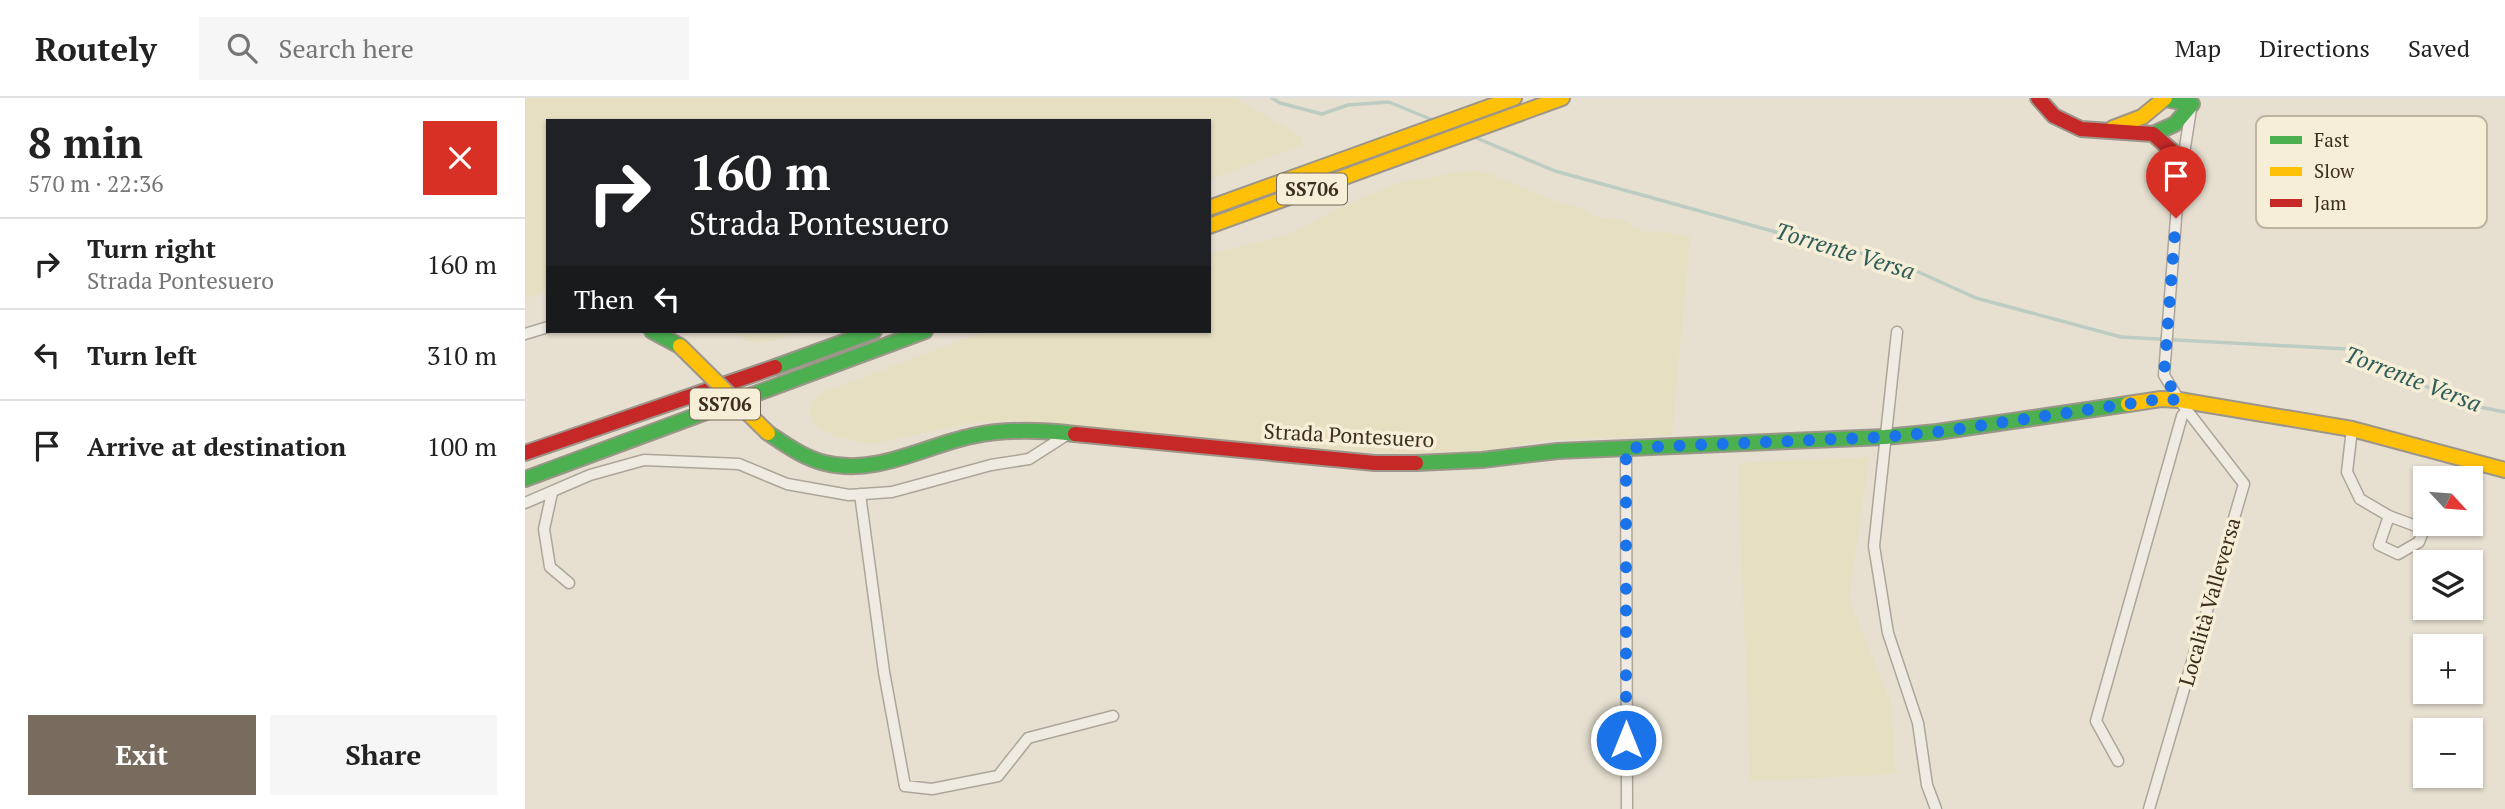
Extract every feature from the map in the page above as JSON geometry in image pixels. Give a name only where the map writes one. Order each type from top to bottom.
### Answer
[{"type":"main road","name":"SS706","points":[[1211,207],[1514,98]]},
{"type":"main road","name":"SS706","points":[[1211,225],[1561,98]]},
{"type":"main road","points":[[2038,98],[2048,111],[2081,129],[2153,134],[2175,124],[2192,101]]},
{"type":"main road","points":[[2106,131],[2142,117],[2165,98],[2192,101]]},
{"type":"main road","points":[[2153,134],[2171,150],[2180,179]]},
{"type":"main road","name":"Strada Pontesuero","points":[[656,333],[680,346],[768,433],[791,449],[823,464],[856,468],[883,464],[974,435],[1021,432],[1068,433],[1375,463],[1425,463],[1558,451],[1885,437],[1937,432],[2161,399],[2183,405],[2352,429],[2505,470]]},
{"type":"main road","name":"SS706","points":[[525,453],[681,401],[868,333]]},
{"type":"main road","name":"SS706","points":[[525,479],[920,333]]},
{"type":"street","points":[[2118,761],[2096,720],[2182,416],[2183,405],[2164,375],[2180,179],[2192,101]]},
{"type":"street","points":[[525,334],[546,328]]},
{"type":"street","points":[[1897,332],[1874,546],[1888,633],[1919,723],[1927,785],[1936,809]]},
{"type":"street","name":"Località Valleversa","points":[[2149,809],[2244,484],[2183,405]]},
{"type":"street","points":[[2352,429],[2347,472],[2360,499],[2389,516],[2424,529],[2419,542],[2398,554],[2379,545],[2389,516]]},
{"type":"street","points":[[525,503],[590,475],[644,460],[739,464],[787,484],[849,495],[892,492],[965,471],[1029,459],[1068,433]]},
{"type":"street","points":[[1626,448],[1627,809]]},
{"type":"street","points":[[552,493],[544,529],[550,567],[569,583]]},
{"type":"street","points":[[860,494],[884,672],[905,786],[932,789],[998,776],[1028,738],[1113,716]]},
{"type":"shaded area","points":[[525,98],[1235,98],[1302,137],[1302,145],[1211,179],[1211,119],[546,119],[546,291],[525,299]]},
{"type":"shaded area","points":[[1472,170],[1493,175],[1556,202],[1578,207],[1598,218],[1624,219],[1645,232],[1690,236],[1672,436],[1547,440],[1472,453],[1406,455],[1017,421],[971,423],[870,444],[833,436],[815,425],[809,414],[812,403],[819,394],[980,333],[1211,333],[1211,254],[1288,235],[1337,209],[1400,182]]},
{"type":"shaded area","points":[[736,333],[795,333],[772,341],[757,343],[745,340]]},
{"type":"shaded area","points":[[1869,457],[1849,599],[1892,706],[1895,774],[1750,781],[1738,463]]},
{"type":"waterway","name":"Torrente Versa","points":[[1272,98],[1280,103],[1322,114],[1348,105],[1389,102],[1435,121]]},
{"type":"waterway","name":"Torrente Versa","points":[[1474,137],[1555,171],[1794,237],[1894,261],[1976,298],[2121,337],[2346,349],[2464,404],[2505,412]]},
{"type":"traffic: fast","points":[[2153,134],[2175,124],[2192,104],[2165,99]]},
{"type":"traffic: fast","points":[[656,333],[680,346]]},
{"type":"traffic: fast","points":[[775,367],[868,333]]},
{"type":"traffic: fast","points":[[525,479],[920,333]]},
{"type":"traffic: fast","points":[[1416,463],[1482,460],[1558,451],[1885,437],[2128,404]]},
{"type":"traffic: fast","points":[[768,433],[810,458],[844,466],[881,463],[954,441],[997,432],[1075,434]]},
{"type":"traffic: slow","points":[[1211,207],[1514,98]]},
{"type":"traffic: slow","points":[[1211,225],[1562,98]]},
{"type":"traffic: slow","points":[[2113,128],[2142,117],[2165,98]]},
{"type":"traffic: slow","points":[[680,346],[768,433]]},
{"type":"traffic: slow","points":[[2128,404],[2161,399],[2179,400],[2352,429],[2505,470]]},
{"type":"traffic: jam","points":[[2038,98],[2054,116],[2081,129],[2153,134],[2171,150],[2180,179]]},
{"type":"traffic: jam","points":[[525,453],[775,367]]},
{"type":"traffic: jam","points":[[1075,434],[1375,463],[1416,463]]},
{"type":"route","points":[[1626,740],[1626,448],[1885,437],[1937,432],[2161,399],[2179,400],[2164,375],[2176,218]]}]
